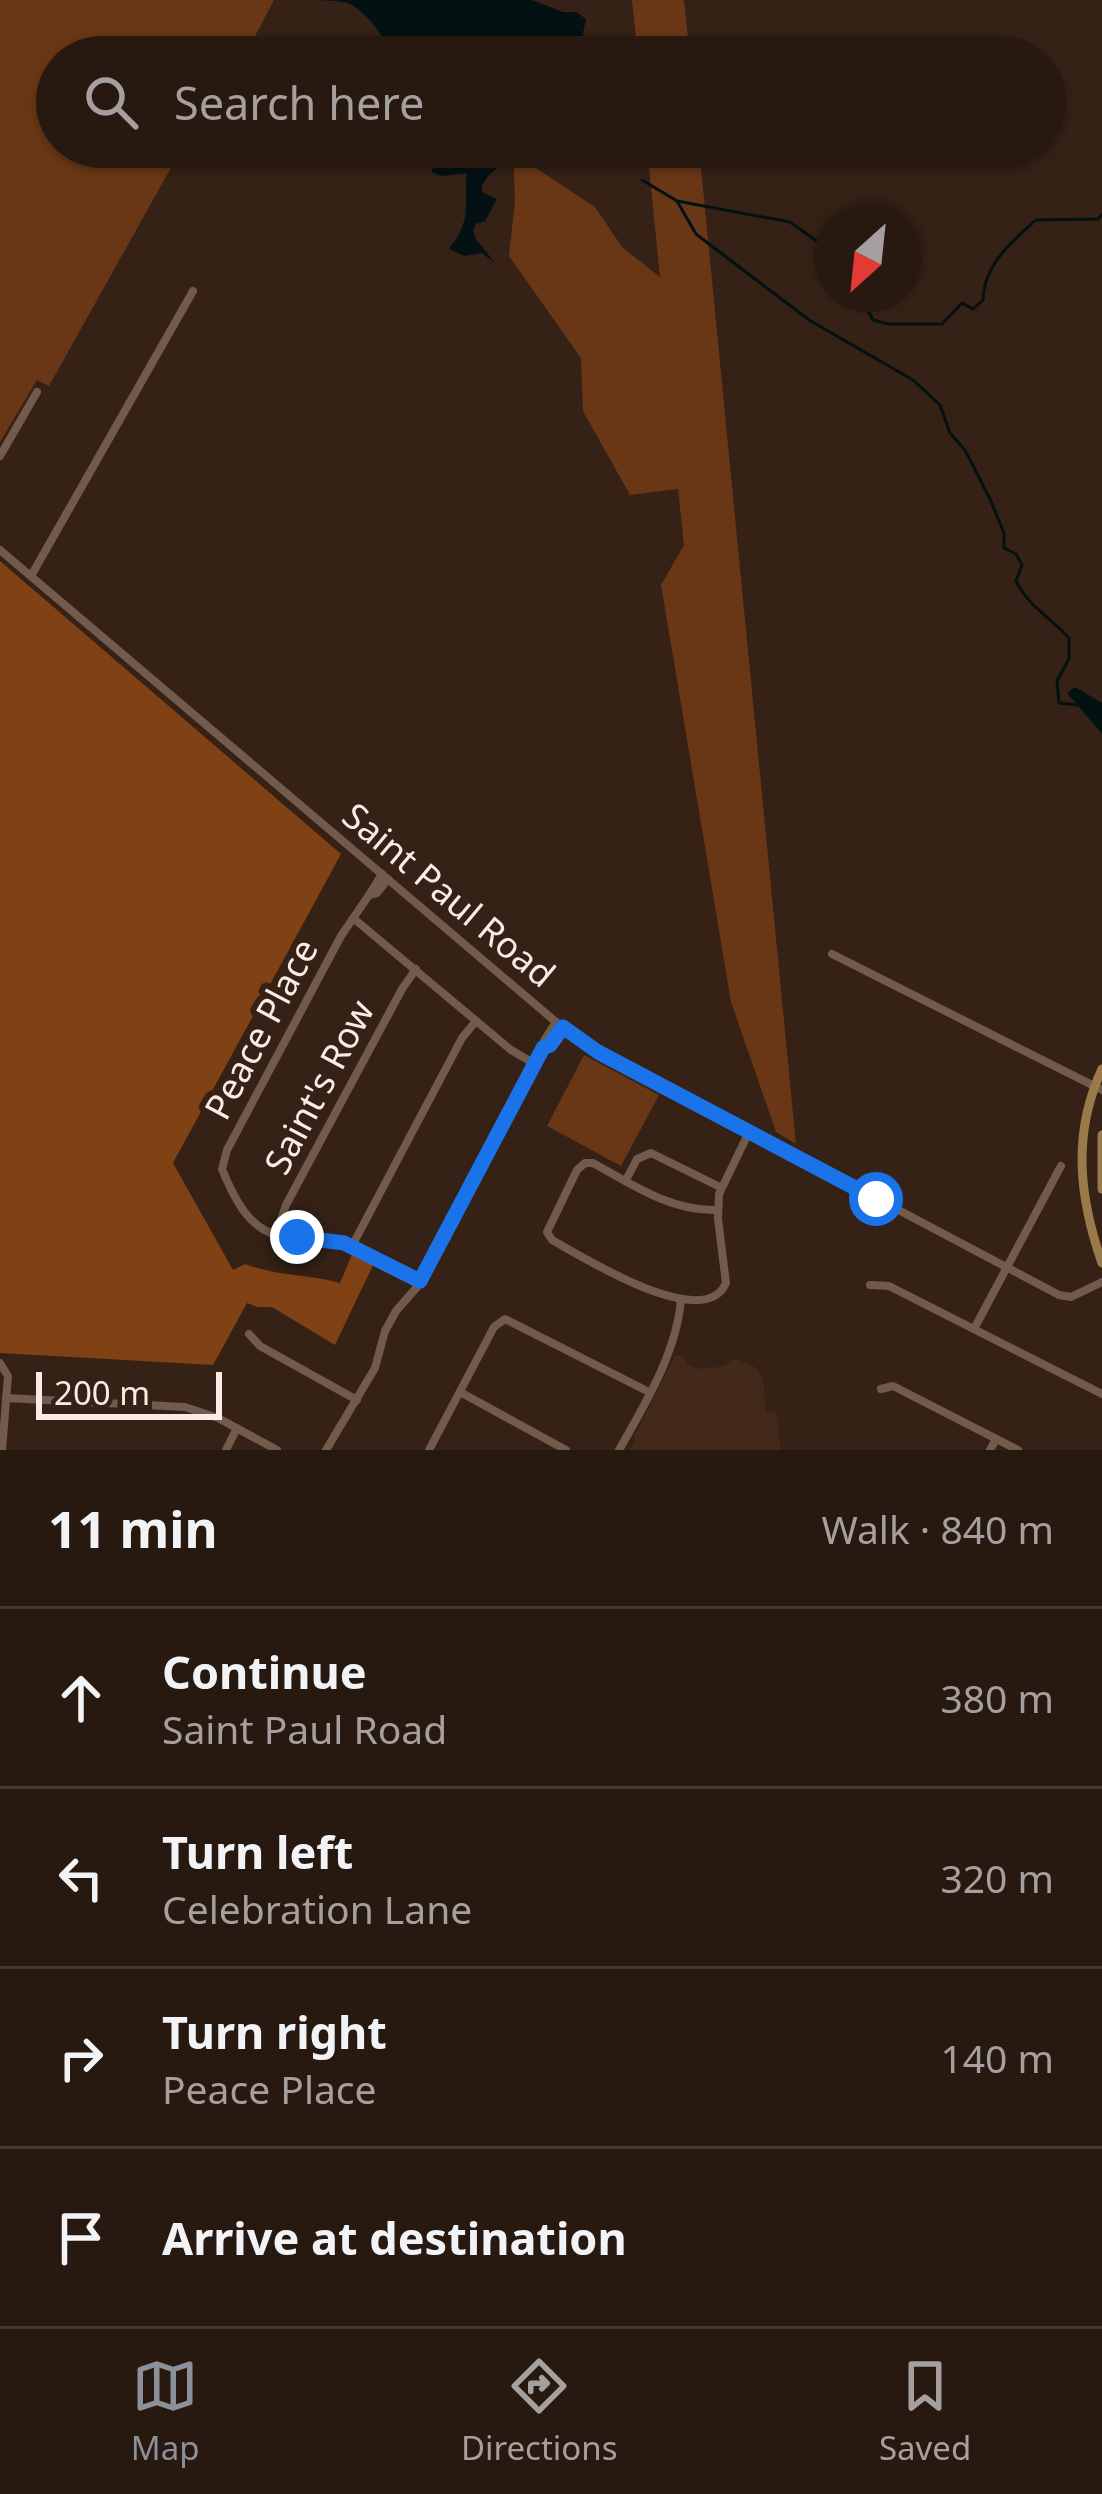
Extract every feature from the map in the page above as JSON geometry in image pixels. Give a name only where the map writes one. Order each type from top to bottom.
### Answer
[{"type":"main road","points":[[1102,1069],[1084,1127],[1082,1187],[1102,1263]]},
{"type":"main road","points":[[1102,1135],[1102,1189]]},
{"type":"street","points":[[31,576],[193,291]]},
{"type":"street","points":[[0,456],[37,392]]},
{"type":"street","name":"Saint Paul Road","points":[[0,550],[598,1052],[1064,1297],[1102,1282]]},
{"type":"street","name":"Peace Place","points":[[276,1235],[246,1214],[222,1165],[352,917],[377,892],[385,876]]},
{"type":"street","points":[[352,917],[511,1050],[535,1064]]},
{"type":"street","points":[[832,955],[1098,1088]]},
{"type":"street","name":"Saint's Row","points":[[276,1235],[286,1205],[416,969]]},
{"type":"street","points":[[352,1246],[462,1038],[476,1021]]},
{"type":"street","points":[[326,1450],[375,1368],[385,1331],[420,1281],[560,1024]]},
{"type":"street","points":[[718,1210],[673,1204],[593,1163],[582,1165],[548,1226],[548,1235],[650,1292],[681,1299],[713,1298],[724,1288],[720,1187],[749,1132]]},
{"type":"street","points":[[626,1180],[637,1159],[651,1153],[720,1187]]},
{"type":"street","points":[[974,1329],[1061,1166]]},
{"type":"street","points":[[276,1235],[352,1246],[420,1281]]},
{"type":"street","points":[[870,1285],[889,1286],[1102,1394]]},
{"type":"street","points":[[619,1450],[670,1349],[681,1299]]},
{"type":"street","points":[[429,1450],[497,1323],[505,1319],[649,1392]]},
{"type":"street","points":[[249,1334],[260,1346],[357,1400]]},
{"type":"street","points":[[0,1363],[8,1376],[2,1450]]},
{"type":"street","points":[[881,1389],[893,1386],[1018,1450]]},
{"type":"street","points":[[460,1392],[566,1450]]},
{"type":"street","points":[[6,1398],[184,1407],[206,1412],[277,1450]]},
{"type":"street","points":[[226,1450],[237,1428]]},
{"type":"street","points":[[990,1450],[996,1439]]},
{"type":"shaded area","points":[[0,0],[274,0],[255,36],[36,36],[36,168],[171,168],[49,386],[37,380],[0,442]]},
{"type":"shaded area","points":[[307,0],[532,0],[576,12],[586,19],[584,36],[381,36],[362,13],[343,2]]},
{"type":"shaded area","points":[[632,0],[684,0],[688,36],[636,36]]},
{"type":"shaded area","points":[[432,168],[497,168],[482,186],[482,192],[497,199],[485,221],[473,230],[495,263],[482,253],[464,256],[449,249],[464,221],[467,173],[441,176]]},
{"type":"shaded area","points":[[514,168],[536,168],[595,207],[622,247],[660,277],[649,168],[701,168],[796,1144],[776,1132],[731,1002],[661,585],[684,545],[678,489],[630,495],[583,411],[581,358],[509,256]]},
{"type":"shaded area","points":[[0,561],[341,854],[173,1163],[233,1270],[245,1264],[340,1283],[353,1252],[374,1263],[335,1345],[272,1307],[247,1303],[213,1365],[0,1353]]},
{"type":"shaded area","points":[[1075,687],[1102,703],[1102,734],[1067,693]]},
{"type":"shaded area","points":[[584,1055],[659,1095],[621,1166],[547,1126]]},
{"type":"shaded area","points":[[681,1354],[686,1364],[701,1369],[725,1366],[731,1360],[757,1368],[763,1379],[766,1412],[776,1411],[781,1450],[629,1450],[675,1356]]},
{"type":"waterway","points":[[642,180],[677,201],[790,222],[814,239]]},
{"type":"waterway","points":[[677,201],[696,234],[809,320],[913,380],[940,405],[950,433],[965,450],[990,499],[1004,533],[1004,548],[1016,554],[1022,565],[1016,581],[1069,638],[1069,659],[1057,681],[1059,703],[1077,705]]},
{"type":"waterway","points":[[869,312],[873,320],[889,324],[942,324],[962,303],[973,309],[983,300],[994,265],[1036,220],[1098,219],[1102,214]]},
{"type":"route","points":[[297,1237],[344,1243],[420,1281],[543,1048],[563,1027],[598,1052],[876,1199]]}]
